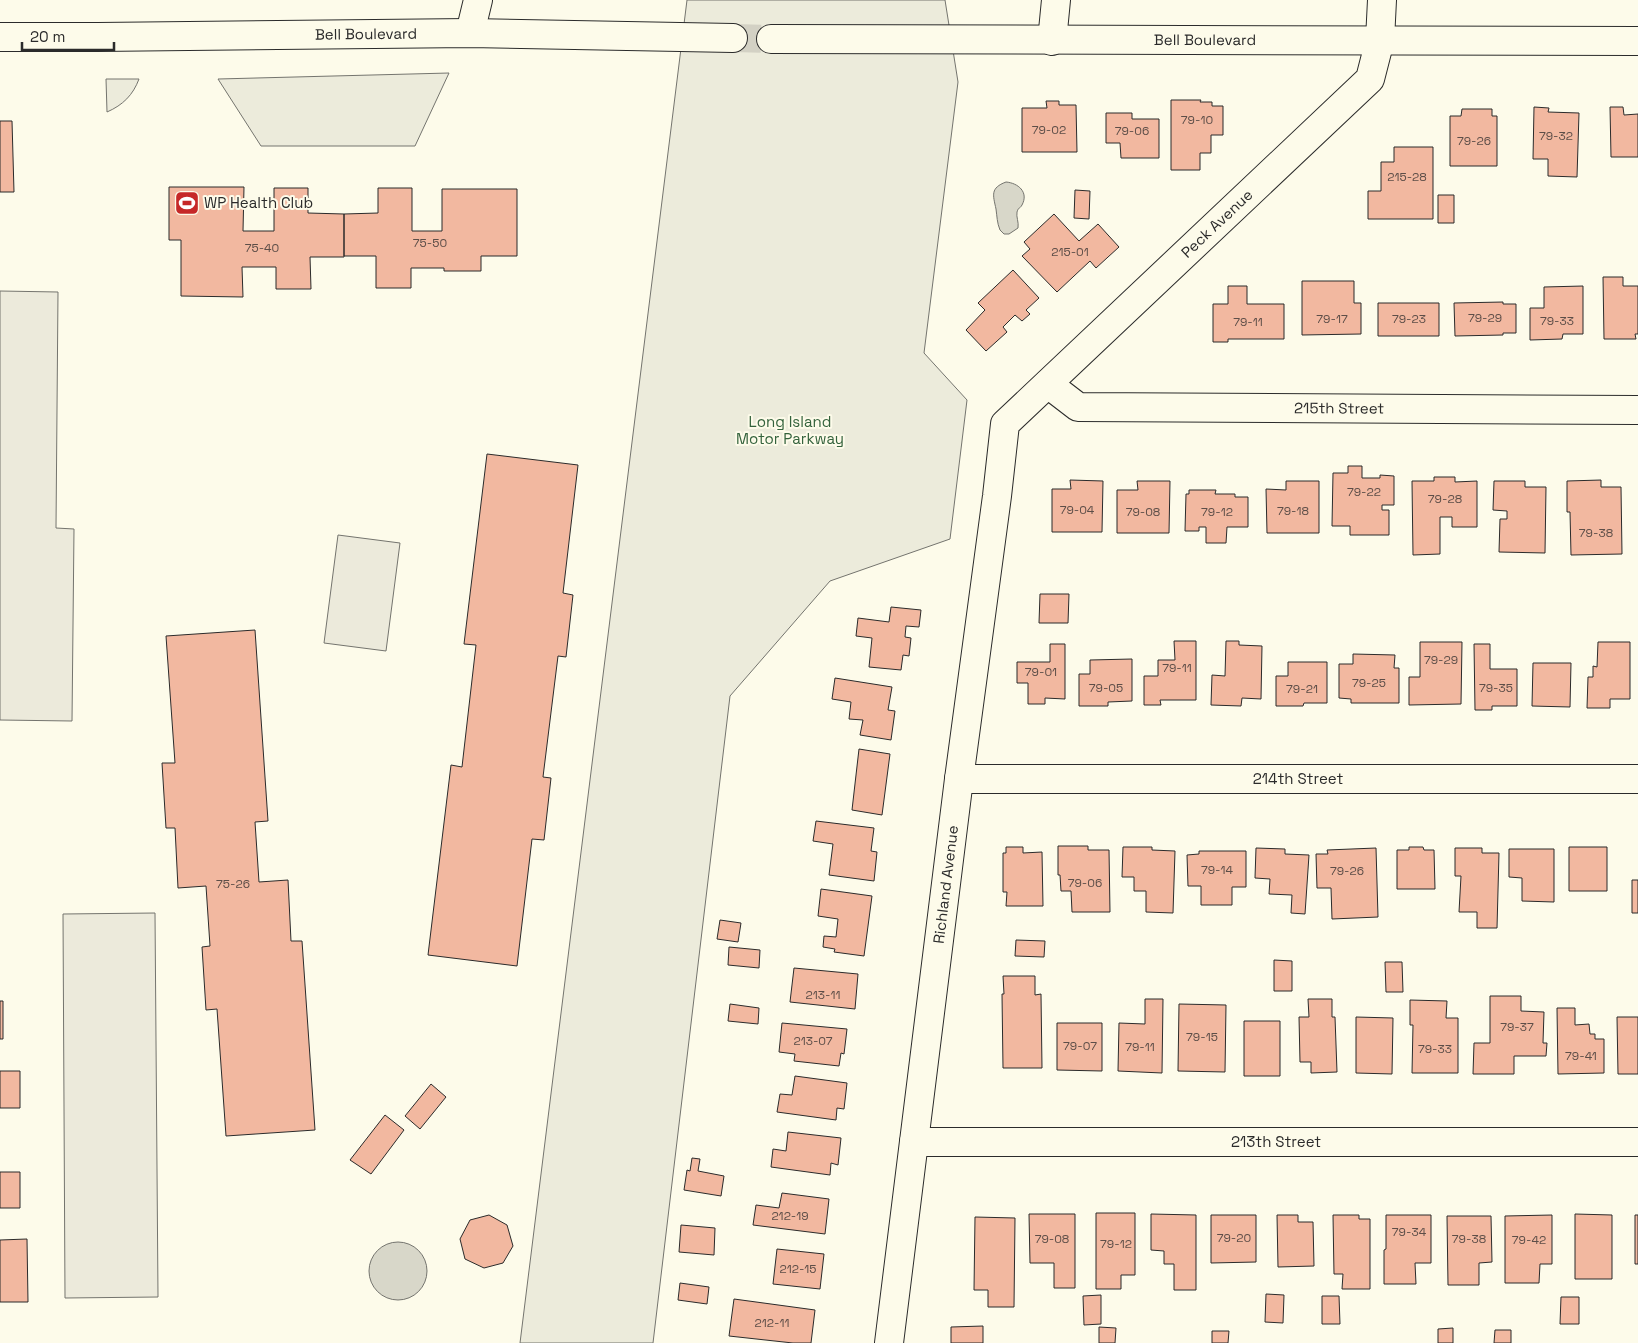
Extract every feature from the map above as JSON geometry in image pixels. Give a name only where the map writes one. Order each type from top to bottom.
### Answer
[{"type":"street","points":[[470,33],[478,0]]},
{"type":"street","points":[[1052,41],[1056,0]]},
{"type":"street","name":"Peck Avenue","points":[[1005,424],[1370,79],[1380,40],[1382,0]]},
{"type":"street","name":"Bell Boulevard","points":[[0,37],[470,33],[733,38]]},
{"type":"street","name":"Bell Boulevard","points":[[771,40],[1638,41]]},
{"type":"street","name":"215th Street","points":[[1048,384],[1078,406],[1638,410]]},
{"type":"street","name":"Richland Avenue","points":[[889,1343],[1005,424]]},
{"type":"street","name":"214th Street","points":[[959,779],[1638,779]]},
{"type":"street","name":"213th Street","points":[[914,1142],[1638,1142]]},
{"type":"green space","name":"Long Island Motor Parkway","points":[[687,0],[945,0],[958,82],[924,353],[967,400],[950,539],[830,581],[730,696],[653,1343],[520,1343]]},
{"type":"green space","points":[[449,73],[415,146],[261,146],[218,79]]},
{"type":"green space","points":[[106,79],[139,79],[127,99],[107,112]]},
{"type":"shaded area","points":[[1006,182],[1018,186],[1024,196],[1022,205],[1017,212],[1018,228],[1009,234],[1004,234],[1000,230],[994,196],[995,189]]},
{"type":"shaded area","points":[[0,291],[58,292],[56,528],[74,529],[72,721],[0,720]]},
{"type":"shaded area","points":[[338,535],[400,543],[386,651],[324,643]]},
{"type":"shaded area","points":[[155,913],[158,1297],[65,1298],[63,914]]},
{"type":"shaded area","points":[[398,1242],[414,1247],[422,1255],[427,1271],[422,1287],[414,1295],[398,1300],[382,1295],[374,1287],[369,1271],[374,1255],[382,1247]]},
{"type":"building","points":[[1171,100],[1201,100],[1200,102],[1212,102],[1212,106],[1223,106],[1223,135],[1211,135],[1211,153],[1200,153],[1200,170],[1171,170]]},
{"type":"building","points":[[1046,101],[1059,101],[1059,105],[1076,105],[1077,152],[1022,152],[1022,108],[1047,108]]},
{"type":"building","points":[[1534,107],[1549,108],[1548,112],[1579,113],[1577,177],[1548,176],[1548,159],[1533,159]]},
{"type":"building","points":[[1610,107],[1623,107],[1624,115],[1638,114],[1638,157],[1611,157]]},
{"type":"building","points":[[1462,109],[1492,109],[1492,116],[1497,116],[1497,166],[1450,166],[1450,116],[1461,116]]},
{"type":"building","points":[[1106,113],[1132,113],[1132,119],[1159,119],[1159,158],[1121,158],[1120,143],[1106,143]]},
{"type":"building","points":[[0,121],[12,121],[14,192],[0,192]]},
{"type":"building","points":[[1394,147],[1433,147],[1433,219],[1368,219],[1368,191],[1381,191],[1381,162],[1394,162]]},
{"type":"building","points":[[169,187],[244,187],[243,231],[274,231],[274,188],[308,188],[308,213],[344,214],[344,257],[310,257],[311,289],[276,289],[276,267],[242,267],[243,297],[181,296],[181,240],[169,240]]},
{"type":"building","points":[[378,188],[412,188],[412,231],[442,231],[442,189],[517,189],[517,256],[481,256],[481,271],[444,271],[444,268],[411,268],[411,288],[376,288],[376,256],[344,256],[344,214],[378,213]]},
{"type":"building","points":[[1075,190],[1090,191],[1089,219],[1074,218]]},
{"type":"building","points":[[1438,195],[1454,195],[1454,223],[1438,223]]},
{"type":"building","points":[[1054,214],[1079,241],[1098,224],[1119,247],[1096,268],[1090,261],[1057,292],[1022,256],[1030,249],[1024,242]]},
{"type":"building","points":[[1013,270],[1039,298],[1026,310],[1030,314],[1022,321],[1015,315],[1003,327],[1007,332],[986,351],[966,330],[985,310],[978,303]]},
{"type":"building","points":[[1603,277],[1623,277],[1623,286],[1638,286],[1638,334],[1635,334],[1636,339],[1604,339]]},
{"type":"building","points":[[1302,281],[1354,281],[1354,303],[1361,303],[1361,334],[1302,335]]},
{"type":"building","points":[[1228,286],[1247,286],[1247,304],[1284,304],[1284,339],[1228,339],[1228,342],[1213,342],[1213,304],[1228,304]]},
{"type":"building","points":[[1583,286],[1583,334],[1563,334],[1562,339],[1530,340],[1530,308],[1544,308],[1544,287]]},
{"type":"building","points":[[1503,302],[1503,304],[1516,304],[1516,333],[1455,336],[1454,303]]},
{"type":"building","points":[[1378,303],[1439,303],[1439,336],[1378,336]]},
{"type":"building","points":[[487,454],[578,465],[563,593],[573,595],[566,657],[558,656],[543,777],[551,778],[544,840],[532,839],[517,966],[428,955],[451,765],[462,767],[476,645],[464,644]]},
{"type":"building","points":[[1348,466],[1362,466],[1362,478],[1380,478],[1380,475],[1394,476],[1394,505],[1382,505],[1382,510],[1389,510],[1389,535],[1350,535],[1350,526],[1332,526],[1333,473],[1348,473]]},
{"type":"building","points":[[1434,477],[1455,477],[1455,482],[1477,481],[1477,527],[1452,527],[1452,517],[1440,517],[1440,554],[1413,555],[1412,481],[1434,481]]},
{"type":"building","points":[[1070,480],[1103,481],[1102,532],[1052,532],[1052,489],[1071,489]]},
{"type":"building","points":[[1601,480],[1601,487],[1621,487],[1622,554],[1571,555],[1570,512],[1567,512],[1567,481]]},
{"type":"building","points":[[1137,481],[1170,481],[1169,533],[1117,533],[1117,490],[1138,490]]},
{"type":"building","points":[[1286,481],[1319,481],[1319,533],[1267,533],[1266,489],[1286,490]]},
{"type":"building","points":[[1494,481],[1525,481],[1525,487],[1546,487],[1545,553],[1499,552],[1500,519],[1507,519],[1507,511],[1493,510]]},
{"type":"building","points":[[1189,490],[1216,490],[1215,494],[1235,494],[1235,497],[1248,497],[1248,527],[1227,527],[1226,543],[1206,543],[1206,527],[1199,527],[1199,531],[1185,531],[1186,494],[1189,494]]},
{"type":"building","points":[[1040,594],[1069,594],[1068,623],[1039,623]]},
{"type":"building","points":[[891,607],[921,610],[919,627],[906,626],[905,637],[911,638],[909,656],[903,655],[901,670],[869,667],[872,638],[856,636],[858,618],[889,622]]},
{"type":"building","points":[[255,630],[268,821],[255,822],[259,882],[288,880],[291,941],[302,941],[315,1130],[226,1136],[217,1009],[206,1010],[202,947],[210,946],[206,886],[178,888],[175,828],[166,828],[162,763],[175,763],[166,636]]},
{"type":"building","points":[[1174,641],[1196,641],[1196,700],[1160,700],[1161,705],[1144,705],[1144,676],[1158,676],[1158,660],[1175,660]]},
{"type":"building","points":[[1226,641],[1239,641],[1239,645],[1262,646],[1261,699],[1242,698],[1241,706],[1211,705],[1212,675],[1225,676]]},
{"type":"building","points":[[1420,642],[1462,642],[1461,704],[1409,705],[1409,677],[1420,677]]},
{"type":"building","points":[[1598,642],[1630,642],[1630,699],[1610,699],[1610,708],[1587,708],[1588,677],[1593,677],[1593,666],[1597,667]]},
{"type":"building","points":[[1050,644],[1065,644],[1065,699],[1045,698],[1045,704],[1028,704],[1028,683],[1017,683],[1017,662],[1050,662]]},
{"type":"building","points":[[1474,644],[1490,644],[1490,669],[1517,669],[1517,706],[1492,706],[1492,710],[1475,710]]},
{"type":"building","points":[[1353,654],[1395,655],[1394,668],[1399,668],[1399,703],[1351,703],[1351,699],[1339,698],[1339,664],[1353,664]]},
{"type":"building","points":[[1132,659],[1132,701],[1108,702],[1108,706],[1079,706],[1079,674],[1090,674],[1090,660]]},
{"type":"building","points":[[1288,662],[1327,662],[1327,703],[1304,703],[1303,706],[1276,706],[1276,676],[1288,676]]},
{"type":"building","points":[[1533,663],[1571,663],[1570,707],[1532,706]]},
{"type":"building","points":[[835,678],[892,687],[888,710],[895,711],[891,740],[860,735],[863,720],[849,719],[851,702],[832,699]]},
{"type":"building","points":[[859,749],[890,754],[882,815],[852,810]]},
{"type":"building","points":[[816,821],[874,828],[871,851],[877,852],[874,881],[829,875],[833,844],[813,841]]},
{"type":"building","points":[[1058,846],[1088,846],[1088,850],[1109,850],[1110,912],[1072,912],[1071,891],[1061,891],[1060,875],[1058,875]]},
{"type":"building","points":[[1006,847],[1023,847],[1023,853],[1042,852],[1043,906],[1006,906],[1007,892],[1003,892],[1003,853],[1006,853]]},
{"type":"building","points":[[1123,847],[1152,847],[1152,850],[1175,851],[1173,913],[1146,912],[1146,891],[1134,891],[1134,877],[1122,877]]},
{"type":"building","points":[[1409,847],[1423,847],[1424,850],[1434,850],[1435,889],[1397,889],[1397,850],[1409,850]]},
{"type":"building","points":[[1569,847],[1607,847],[1607,891],[1569,891]]},
{"type":"building","points":[[1256,848],[1285,849],[1285,854],[1309,855],[1305,914],[1291,913],[1292,895],[1269,894],[1270,879],[1255,878]]},
{"type":"building","points":[[1376,848],[1378,917],[1332,919],[1331,888],[1317,888],[1316,854],[1328,854],[1327,850]]},
{"type":"building","points":[[1455,848],[1482,848],[1482,853],[1499,853],[1497,928],[1477,928],[1477,912],[1459,912],[1461,876],[1455,876]]},
{"type":"building","points":[[1509,849],[1554,849],[1554,902],[1522,901],[1522,878],[1509,877]]},
{"type":"building","points":[[1199,851],[1246,851],[1246,887],[1232,887],[1232,905],[1201,905],[1201,886],[1188,886],[1187,855],[1199,854]]},
{"type":"building","points":[[1632,880],[1638,880],[1638,913],[1632,913]]},
{"type":"building","points":[[821,889],[872,896],[864,956],[834,952],[835,949],[823,947],[824,936],[836,937],[838,919],[818,916]]},
{"type":"building","points":[[720,920],[741,923],[738,942],[717,939]]},
{"type":"building","points":[[1016,940],[1045,941],[1044,957],[1015,956]]},
{"type":"building","points":[[729,947],[760,950],[759,968],[728,965]]},
{"type":"building","points":[[1274,960],[1292,961],[1292,991],[1274,991]]},
{"type":"building","points":[[1385,962],[1402,962],[1403,992],[1386,992]]},
{"type":"building","points":[[794,968],[858,974],[855,1009],[790,1002]]},
{"type":"building","points":[[1003,976],[1035,976],[1035,995],[1041,994],[1042,1068],[1003,1068]]},
{"type":"building","points":[[1490,996],[1521,996],[1521,1011],[1544,1012],[1543,1043],[1547,1043],[1546,1056],[1514,1056],[1514,1074],[1473,1074],[1474,1043],[1490,1043]]},
{"type":"building","points":[[1145,999],[1163,999],[1162,1073],[1118,1071],[1119,1023],[1145,1024]]},
{"type":"building","points":[[1308,999],[1332,999],[1332,1017],[1335,1017],[1337,1072],[1311,1073],[1311,1062],[1300,1062],[1299,1017],[1309,1017]]},
{"type":"building","points":[[1410,1000],[1447,1001],[1446,1018],[1458,1018],[1458,1073],[1412,1073],[1413,1025],[1410,1025]]},
{"type":"building","points":[[0,1001],[3,1001],[3,1039],[0,1039]]},
{"type":"building","points":[[730,1004],[759,1008],[758,1024],[728,1021]]},
{"type":"building","points":[[1179,1004],[1226,1005],[1225,1072],[1178,1071]]},
{"type":"building","points":[[1557,1008],[1575,1008],[1575,1025],[1589,1024],[1590,1034],[1595,1034],[1595,1039],[1604,1039],[1604,1073],[1558,1074]]},
{"type":"building","points":[[1356,1017],[1393,1018],[1392,1074],[1356,1073]]},
{"type":"building","points":[[1617,1017],[1638,1017],[1638,1074],[1618,1074]]},
{"type":"building","points":[[1244,1021],[1280,1021],[1280,1076],[1244,1076]]},
{"type":"building","points":[[782,1023],[847,1029],[844,1054],[841,1053],[839,1066],[794,1061],[795,1054],[779,1052]]},
{"type":"building","points":[[1057,1023],[1102,1023],[1102,1071],[1057,1070]]},
{"type":"building","points":[[0,1071],[20,1071],[20,1108],[0,1108]]},
{"type":"building","points":[[795,1076],[847,1083],[844,1109],[837,1108],[836,1120],[777,1112],[780,1094],[792,1095]]},
{"type":"building","points":[[431,1084],[446,1097],[420,1129],[405,1116]]},
{"type":"building","points":[[385,1115],[404,1130],[371,1174],[350,1160]]},
{"type":"building","points":[[788,1132],[841,1138],[838,1165],[831,1163],[830,1175],[771,1167],[773,1149],[786,1151]]},
{"type":"building","points":[[692,1158],[700,1159],[698,1171],[724,1176],[721,1196],[684,1190],[687,1170],[690,1171]]},
{"type":"building","points":[[0,1172],[20,1172],[20,1208],[0,1208]]},
{"type":"building","points":[[782,1193],[829,1199],[825,1234],[753,1225],[756,1205],[779,1208]]},
{"type":"building","points":[[1096,1213],[1135,1213],[1135,1275],[1121,1275],[1121,1289],[1096,1289]]},
{"type":"building","points":[[1029,1214],[1075,1214],[1075,1288],[1054,1288],[1054,1263],[1030,1263]]},
{"type":"building","points":[[1151,1214],[1196,1215],[1196,1290],[1174,1290],[1174,1264],[1164,1264],[1164,1251],[1151,1250]]},
{"type":"building","points":[[1575,1214],[1612,1215],[1612,1279],[1575,1279]]},
{"type":"building","points":[[489,1215],[507,1225],[513,1246],[503,1263],[484,1268],[465,1259],[460,1239],[470,1220]]},
{"type":"building","points":[[1211,1215],[1256,1215],[1256,1262],[1211,1263]]},
{"type":"building","points":[[1277,1215],[1298,1215],[1298,1222],[1313,1222],[1314,1266],[1278,1267]]},
{"type":"building","points":[[1333,1215],[1359,1215],[1359,1219],[1370,1219],[1370,1289],[1342,1289],[1343,1274],[1334,1274]]},
{"type":"building","points":[[1386,1215],[1431,1215],[1431,1263],[1415,1263],[1416,1284],[1384,1284]]},
{"type":"building","points":[[1552,1215],[1552,1264],[1540,1264],[1539,1283],[1505,1283],[1505,1216]]},
{"type":"building","points":[[1635,1215],[1638,1215],[1638,1264],[1635,1264]]},
{"type":"building","points":[[1447,1216],[1491,1216],[1492,1262],[1479,1263],[1479,1285],[1448,1285]]},
{"type":"building","points":[[975,1217],[1015,1218],[1014,1307],[988,1307],[988,1290],[974,1290]]},
{"type":"building","points":[[681,1225],[715,1228],[714,1255],[679,1252]]},
{"type":"building","points":[[27,1239],[28,1302],[0,1302],[0,1240]]},
{"type":"building","points":[[777,1249],[824,1254],[820,1289],[773,1284]]},
{"type":"building","points":[[680,1283],[709,1287],[707,1304],[678,1300]]},
{"type":"building","points":[[1266,1294],[1284,1295],[1283,1323],[1265,1322]]},
{"type":"building","points":[[1101,1295],[1101,1324],[1084,1325],[1083,1296]]},
{"type":"building","points":[[1322,1296],[1339,1296],[1340,1324],[1322,1324]]},
{"type":"building","points":[[1561,1297],[1579,1297],[1579,1324],[1560,1324]]},
{"type":"building","points":[[734,1299],[815,1310],[811,1343],[793,1343],[729,1336]]},
{"type":"building","points":[[983,1326],[983,1343],[951,1343],[951,1327]]},
{"type":"building","points":[[1099,1327],[1116,1328],[1115,1343],[1099,1343]]},
{"type":"building","points":[[1453,1328],[1453,1343],[1438,1343],[1438,1329]]},
{"type":"building","points":[[1495,1330],[1511,1330],[1511,1343],[1494,1343]]},
{"type":"building","points":[[1212,1331],[1229,1331],[1228,1343],[1212,1343]]},
{"type":"tunnel","points":[[733,38],[771,39]]},
{"type":"place","name":"WP Health Club","points":[[187,203]]}]
